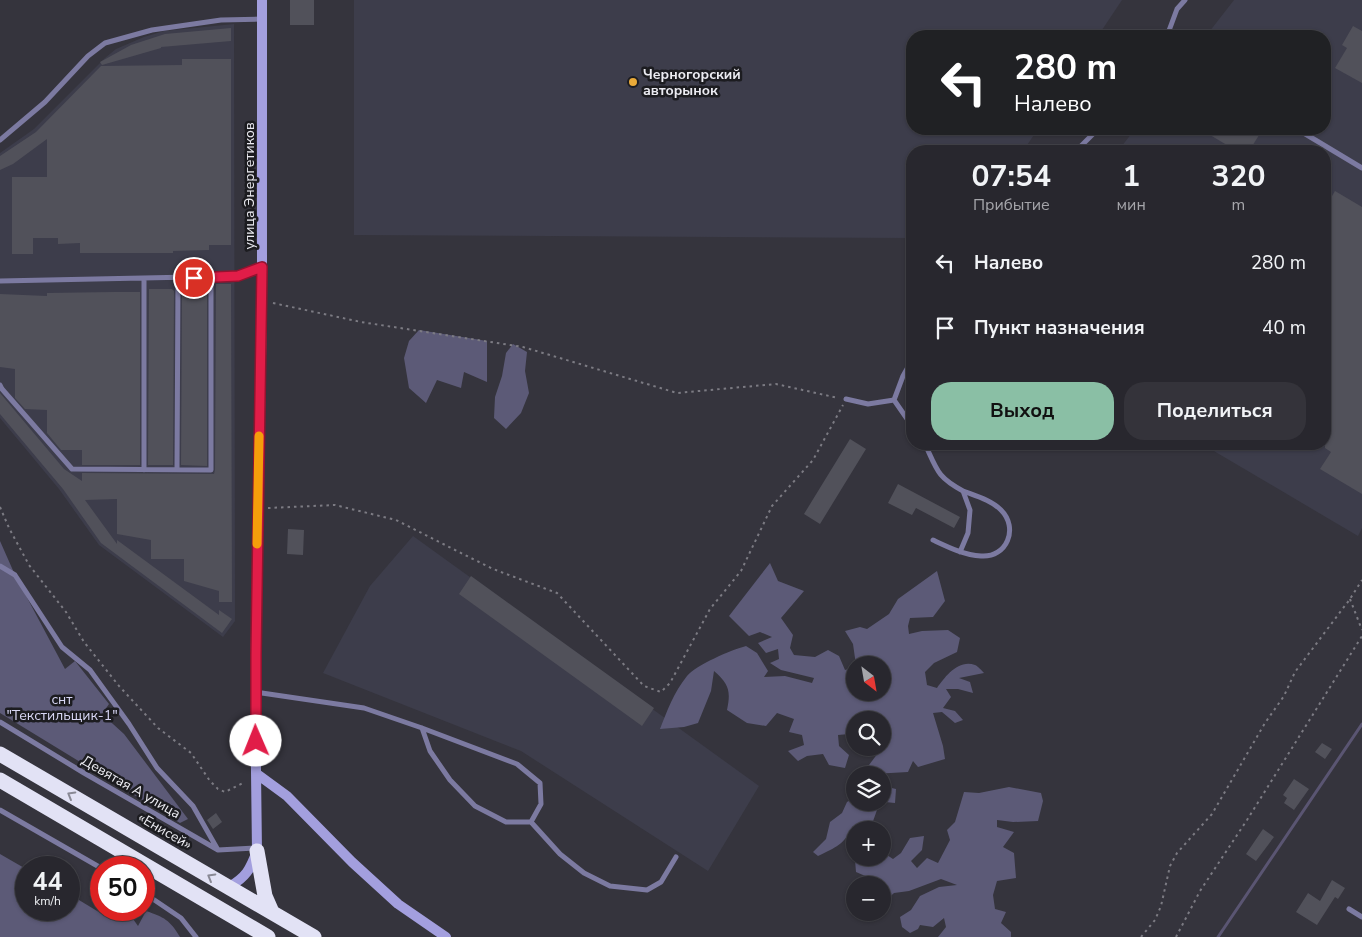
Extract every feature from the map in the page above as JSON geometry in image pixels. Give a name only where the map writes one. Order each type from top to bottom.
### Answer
[{"type":"highway","name":"«Енисей»","points":[[0,754],[314,937]]},
{"type":"highway","points":[[0,780],[268,937]]},
{"type":"highway","points":[[257,850],[265,896],[272,912]]},
{"type":"main road","name":"улица Энергетиков","points":[[257,850],[256,692],[262,300],[262,0]]},
{"type":"main road","points":[[257,774],[287,796],[352,862],[398,904],[446,937]]},
{"type":"main road","points":[[229,887],[240,881],[248,873],[257,850]]},
{"type":"lane","points":[[1169,30],[1177,9],[1185,0]]},
{"type":"lane","points":[[0,140],[45,102],[88,56],[106,43],[162,28],[220,20],[263,19]]},
{"type":"lane","points":[[1082,145],[1092,135]]},
{"type":"lane","points":[[1307,135],[1324,145]]},
{"type":"lane","points":[[1331,149],[1362,168]]},
{"type":"lane","points":[[0,281],[238,276],[262,267]]},
{"type":"lane","points":[[0,385],[72,470],[211,470],[211,277]]},
{"type":"lane","points":[[144,278],[144,470]]},
{"type":"lane","points":[[177,470],[178,278]]},
{"type":"lane","points":[[894,400],[906,371]]},
{"type":"lane","points":[[846,399],[868,404],[894,400]]},
{"type":"lane","points":[[894,400],[906,417]]},
{"type":"lane","points":[[928,450],[938,473],[947,482],[963,491],[989,501],[1003,511],[1010,527],[1008,542],[997,553],[983,556],[960,552],[933,540]]},
{"type":"lane","points":[[960,552],[968,533],[970,510],[963,491]]},
{"type":"lane","points":[[0,566],[15,575],[62,647],[90,670],[129,724],[157,768],[193,806],[218,850],[257,850]]},
{"type":"lane","points":[[256,692],[364,708],[517,764],[540,783],[541,804],[531,822]]},
{"type":"lane","name":"Девятая А улица","points":[[0,722],[218,850]]},
{"type":"lane","points":[[422,728],[430,751],[450,780],[475,806],[506,822],[531,822],[560,854],[584,873],[610,886],[647,890],[661,882],[676,857]]},
{"type":"lane","points":[[0,810],[90,862]]},
{"type":"lane","points":[[155,900],[181,918],[196,937]]},
{"type":"lane","points":[[1349,909],[1362,917]]},
{"type":"path","points":[[258,508],[335,505],[396,520],[456,552],[557,593],[644,686],[661,692],[670,683],[710,609],[741,571],[772,506],[813,460],[846,399],[776,384],[678,393],[523,347],[361,322],[262,300]]},
{"type":"path","points":[[0,507],[9,528],[29,564],[66,612],[84,642],[119,686],[158,728],[191,753],[210,781],[218,789],[225,792],[232,790],[257,774]]},
{"type":"path","points":[[1141,937],[1155,920],[1162,906],[1170,866],[1177,854],[1212,814],[1265,723],[1284,696],[1295,672],[1362,580]]},
{"type":"path","points":[[1350,599],[1362,630]]},
{"type":"path","points":[[1176,937],[1200,890],[1362,636]]},
{"type":"shaded area","name":"Черногорский авторынок","points":[[354,0],[1122,0],[1102,30],[906,30],[906,135],[1034,135],[1027,145],[906,145],[906,238],[354,235]]},
{"type":"shaded area","points":[[1234,0],[1362,0],[1362,528],[1358,536],[1212,450],[1331,450],[1331,145],[1123,145],[1130,135],[1331,135],[1331,30],[1211,30]]},
{"type":"shaded area","points":[[234,24],[235,621],[223,637],[99,545],[59,489],[0,418],[0,153],[34,129],[116,49],[164,31]]},
{"type":"shaded area","points":[[413,536],[759,786],[708,871],[521,751],[323,673],[370,586]]},
{"type":"green space","points":[[419,330],[487,341],[487,382],[464,372],[461,388],[437,380],[426,403],[409,388],[404,358],[409,341]]},
{"type":"green space","points":[[513,344],[527,352],[525,371],[529,393],[521,413],[506,429],[494,418],[495,397],[502,376],[506,353]]},
{"type":"green space","name":"снт \"Текстильщик-1\"","points":[[0,541],[15,575],[65,669],[75,661],[109,704],[102,714],[124,734],[188,819],[180,823],[0,713]]},
{"type":"green space","points":[[770,563],[778,581],[804,591],[781,618],[793,635],[790,648],[794,655],[815,657],[828,650],[839,656],[846,670],[846,701],[891,701],[891,656],[855,656],[853,644],[845,631],[860,627],[867,629],[889,614],[898,599],[937,571],[945,601],[933,617],[910,618],[909,634],[922,631],[948,630],[960,638],[957,652],[934,663],[925,672],[927,685],[937,688],[953,670],[963,665],[975,665],[984,673],[959,678],[970,682],[973,693],[958,689],[946,689],[951,697],[943,708],[955,711],[963,720],[955,723],[942,712],[933,713],[945,759],[918,767],[913,761],[908,772],[891,773],[891,766],[867,766],[876,756],[891,756],[891,711],[846,711],[846,734],[838,735],[839,746],[846,752],[846,756],[849,756],[845,768],[829,765],[823,754],[807,756],[798,761],[788,751],[804,745],[802,735],[789,732],[794,719],[777,713],[766,726],[747,723],[727,710],[728,688],[714,671],[711,691],[698,723],[684,727],[660,729],[675,695],[687,676],[723,654],[746,646],[757,653],[768,671],[764,677],[785,676],[812,683],[814,678],[781,670],[770,663],[779,659],[778,649],[766,653],[758,643],[772,637],[760,632],[749,636],[729,616]]},
{"type":"green space","points":[[1009,787],[1041,793],[1043,801],[1038,821],[1013,822],[997,820],[997,827],[1014,832],[1003,847],[1014,853],[1016,878],[997,881],[993,895],[995,909],[1006,912],[1001,923],[1011,932],[1011,937],[938,937],[946,927],[944,918],[933,927],[920,925],[918,929],[910,933],[902,927],[900,917],[911,910],[920,896],[939,887],[957,885],[941,879],[909,891],[894,893],[891,896],[891,876],[865,876],[856,872],[856,866],[891,866],[891,858],[893,859],[901,853],[910,838],[924,836],[922,850],[911,861],[917,868],[927,858],[938,863],[950,840],[947,830],[955,822],[964,792],[979,793]]},
{"type":"green space","points":[[891,788],[896,789],[895,803],[891,803]]},
{"type":"green space","points":[[846,804],[846,811],[877,811],[873,821],[846,821],[846,837],[843,841],[835,848],[818,856],[813,852],[826,839],[830,822],[842,813]]},
{"type":"green space","points":[[0,854],[15,863],[15,921],[80,921],[80,901],[90,907],[90,921],[134,921],[138,926],[141,921],[155,921],[155,914],[170,923],[180,937],[0,937]]},
{"type":"building","points":[[290,0],[314,0],[314,25],[290,25]]},
{"type":"building","points":[[1353,26],[1362,31],[1362,83],[1335,68],[1347,48],[1342,45]]},
{"type":"building","points":[[231,28],[231,41],[161,47],[102,65],[100,62],[131,45],[165,34]]},
{"type":"building","points":[[182,59],[231,59],[231,245],[209,245],[209,250],[173,251],[173,253],[80,253],[80,243],[58,244],[58,238],[33,238],[33,254],[12,254],[12,177],[47,177],[47,139],[13,164],[0,170],[0,156],[36,132],[101,66],[182,65]]},
{"type":"building","points":[[1210,135],[1259,135],[1253,145],[1227,145]]},
{"type":"building","points":[[1335,191],[1362,207],[1362,494],[1320,469],[1331,452],[1328,450],[1331,450],[1331,198]]},
{"type":"building","points":[[216,284],[231,284],[232,602],[219,602],[219,591],[184,581],[184,559],[151,559],[151,540],[117,534],[117,499],[85,500],[117,544],[117,540],[219,615],[219,610],[232,619],[222,633],[101,543],[63,489],[0,414],[0,393],[64,469],[82,481],[82,473],[214,474]]},
{"type":"building","points":[[149,289],[172,289],[174,291],[173,465],[148,465]]},
{"type":"building","points":[[182,291],[207,291],[207,466],[181,465]]},
{"type":"building","points":[[140,292],[140,465],[82,465],[82,450],[61,450],[47,433],[47,410],[25,409],[15,398],[15,369],[0,367],[0,294],[47,296],[47,293]]},
{"type":"building","points":[[850,439],[866,449],[820,524],[804,514]]},
{"type":"building","points":[[898,484],[960,517],[954,528],[916,508],[912,515],[888,503]]},
{"type":"building","points":[[288,529],[304,530],[303,555],[287,554]]},
{"type":"building","points":[[471,576],[654,708],[642,726],[459,594]]},
{"type":"building","points":[[1322,743],[1332,749],[1325,759],[1315,752]]},
{"type":"building","points":[[1294,779],[1309,789],[1294,810],[1284,803],[1287,798],[1283,795]]},
{"type":"building","points":[[216,813],[222,822],[213,829],[207,820]]},
{"type":"building","points":[[1263,829],[1274,837],[1256,861],[1246,854]]},
{"type":"building","points":[[1332,880],[1345,888],[1338,899],[1335,897],[1317,925],[1296,912],[1308,893],[1320,901]]},
{"type":"waterway","points":[[1218,937],[1362,724]]},
{"type":"slow traffic","points":[[257,544],[259,436]]},
{"type":"place","name":"Черногорский авторынок","points":[[633,82]]},
{"type":"route","points":[[194,278],[238,276],[262,267],[256,741]]}]
